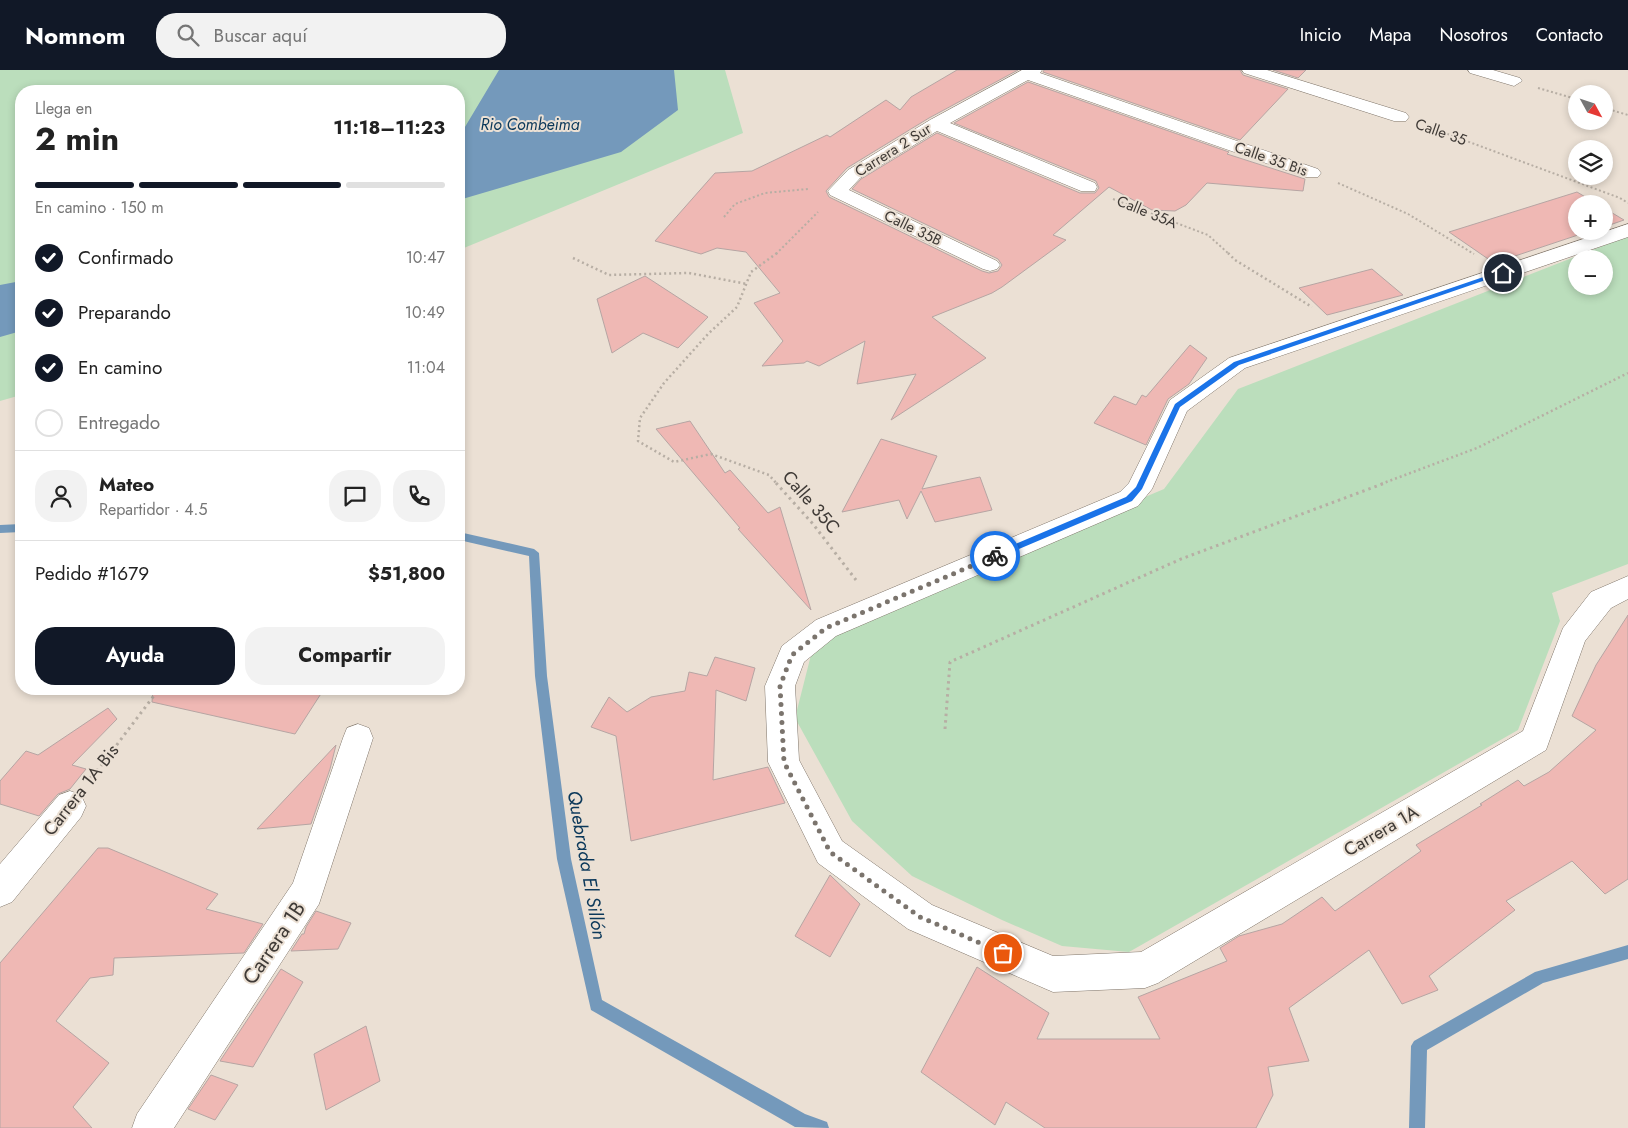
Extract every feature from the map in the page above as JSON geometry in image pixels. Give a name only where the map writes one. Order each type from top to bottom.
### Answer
[{"type":"street","name":"Calle 35","points":[[1250,70],[1400,117]]},
{"type":"street","points":[[1476,70],[1514,81]]},
{"type":"street","name":"Carrera 2 Sur","points":[[837,191],[854,174],[936,124],[1030,72]]},
{"type":"street","name":"Calle 35 Bis","points":[[1030,72],[1312,173]]},
{"type":"street","points":[[936,124],[1088,187]]},
{"type":"street","name":"Calle 35B","points":[[837,191],[990,265]]},
{"type":"street","points":[[877,607],[1129,499],[1139,489],[1178,406],[1237,363],[1628,230]]},
{"type":"street","name":"Carrera 1A","points":[[877,607],[826,628],[792,655],[780,686],[784,762],[830,852],[920,917],[1053,974],[1145,970],[1535,740],[1573,636],[1601,600],[1628,587]]},
{"type":"street","name":"Carrera 1B","points":[[151,1128],[307,892],[358,738]]},
{"type":"street","name":"Carrera 1A Bis","points":[[0,890],[70,806]]},
{"type":"path","points":[[1514,81],[1568,98]]},
{"type":"path","points":[[1613,111],[1628,115]]},
{"type":"path","name":"Calle 35","points":[[1400,117],[1490,149],[1548,174],[1620,198],[1628,204]]},
{"type":"path","name":"Calle 35 Bis","points":[[1312,173],[1362,191],[1424,222],[1503,273]]},
{"type":"path","name":"Calle 35A","points":[[1088,187],[1146,213],[1208,235],[1235,260],[1344,327]]},
{"type":"path","points":[[724,217],[735,204],[765,194],[805,189],[837,191]]},
{"type":"path","name":"Carrera 2 Sur","points":[[640,418],[664,383],[708,334],[737,307],[751,272],[773,257],[837,191]]},
{"type":"path","points":[[573,258],[609,274],[689,273],[747,284]]},
{"type":"path","points":[[945,729],[950,662],[1181,559],[1477,448],[1628,373]]},
{"type":"path","name":"Calle 35C","points":[[640,418],[638,441],[674,462],[711,454],[769,474],[813,524],[877,607]]},
{"type":"path","name":"Carrera 1A Bis","points":[[70,806],[154,695]]},
{"type":"green space","points":[[0,70],[725,70],[743,133],[465,248],[465,85],[15,85],[15,397],[0,401]]},
{"type":"green space","points":[[1628,236],[1628,564],[1552,593],[1560,621],[1518,730],[1129,952],[1062,946],[1002,920],[912,876],[852,821],[795,718],[812,651],[858,618],[1164,489],[1238,389],[1568,260],[1568,295],[1613,295],[1613,250],[1592,250]]},
{"type":"water","name":"Rio Combeima","points":[[499,70],[674,70],[678,110],[621,152],[465,198],[465,127]]},
{"type":"water","points":[[15,282],[15,333],[0,337],[0,285]]},
{"type":"building","points":[[957,70],[1018,70],[929,118],[847,168],[826,191],[829,197],[982,271],[989,273],[998,271],[1002,265],[998,259],[852,189],[861,179],[937,133],[1080,193],[1095,193],[1099,188],[1096,181],[954,123],[1028,82],[1229,152],[1227,154],[1305,179],[1303,191],[1207,183],[1186,205],[1175,211],[1152,210],[1109,187],[1053,235],[1066,240],[992,293],[932,317],[986,358],[891,420],[916,374],[857,384],[865,341],[819,366],[807,361],[804,363],[762,366],[783,341],[754,303],[780,293],[746,252],[717,248],[701,254],[655,241],[715,173],[752,171],[827,135],[830,137],[886,100],[900,110],[911,97]]},
{"type":"building","points":[[1044,70],[1240,70],[1243,75],[1288,89],[1240,140],[1043,72]]},
{"type":"building","points":[[1273,70],[1306,70],[1298,78]]},
{"type":"building","points":[[1577,192],[1582,195],[1568,195],[1568,238],[1494,263],[1449,232]]},
{"type":"building","points":[[1613,213],[1624,220],[1613,224]]},
{"type":"building","points":[[1372,269],[1403,295],[1327,315],[1299,288]]},
{"type":"building","points":[[645,276],[708,317],[678,348],[643,333],[612,353],[597,299]]},
{"type":"building","points":[[1190,345],[1207,358],[1189,384],[1168,399],[1146,445],[1094,423],[1114,396],[1136,405],[1142,395],[1146,397]]},
{"type":"building","points":[[690,421],[725,473],[730,470],[768,513],[780,507],[811,610],[738,529],[740,528],[656,429]]},
{"type":"building","points":[[881,439],[937,456],[922,489],[980,477],[992,510],[935,522],[921,491],[907,519],[899,500],[842,512]]},
{"type":"building","points":[[1628,615],[1628,879],[1605,894],[1572,861],[1506,901],[1515,910],[1429,976],[1438,990],[1402,1004],[1369,950],[1289,1008],[1309,1061],[1268,1067],[1273,1095],[1256,1128],[1045,1128],[1006,1102],[995,1125],[921,1072],[977,967],[1049,1013],[1037,1039],[1160,1039],[1138,997],[1227,961],[1220,948],[1239,936],[1282,924],[1322,897],[1335,911],[1421,851],[1416,845],[1482,805],[1480,804],[1518,780],[1524,786],[1549,772],[1596,730],[1572,716],[1596,665]]},
{"type":"building","points":[[715,657],[755,668],[746,701],[716,690],[713,780],[768,767],[785,803],[631,841],[616,736],[591,727],[609,697],[627,712],[651,697],[685,691],[689,672],[707,676]]},
{"type":"building","points":[[153,695],[320,695],[295,734],[152,702]]},
{"type":"building","points":[[108,708],[117,719],[72,765],[86,769],[70,789],[58,794],[39,816],[0,804],[0,781],[26,751],[38,755]]},
{"type":"building","points":[[336,745],[330,769],[311,824],[257,829]]},
{"type":"building","points":[[98,848],[108,848],[218,894],[206,909],[263,924],[244,953],[114,958],[113,975],[90,978],[56,1021],[109,1063],[73,1107],[92,1128],[0,1128],[0,963]]},
{"type":"building","points":[[830,875],[860,904],[830,957],[795,936]]},
{"type":"building","points":[[316,911],[351,923],[338,949],[291,951],[302,934],[304,934]]},
{"type":"building","points":[[281,969],[303,982],[253,1067],[220,1061]]},
{"type":"building","points":[[366,1026],[380,1081],[326,1110],[314,1054]]},
{"type":"building","points":[[211,1075],[238,1085],[215,1120],[188,1109]]},
{"type":"waterway","name":"Quebrada El Sillón","points":[[0,529],[15,528]]},
{"type":"waterway","name":"Quebrada El Sillón","points":[[465,537],[534,553],[541,676],[564,859],[596,1005],[801,1121],[821,1128]]},
{"type":"waterway","name":"Quebrada El Sillón","points":[[1417,1128],[1419,1046],[1540,977],[1628,952]]},
{"type":"way so far","points":[[995,556],[826,628],[792,655],[780,686],[784,762],[830,852],[920,917],[1003,953]]},
{"type":"route","points":[[995,556],[1129,499],[1139,489],[1178,406],[1237,363],[1503,273]]}]
